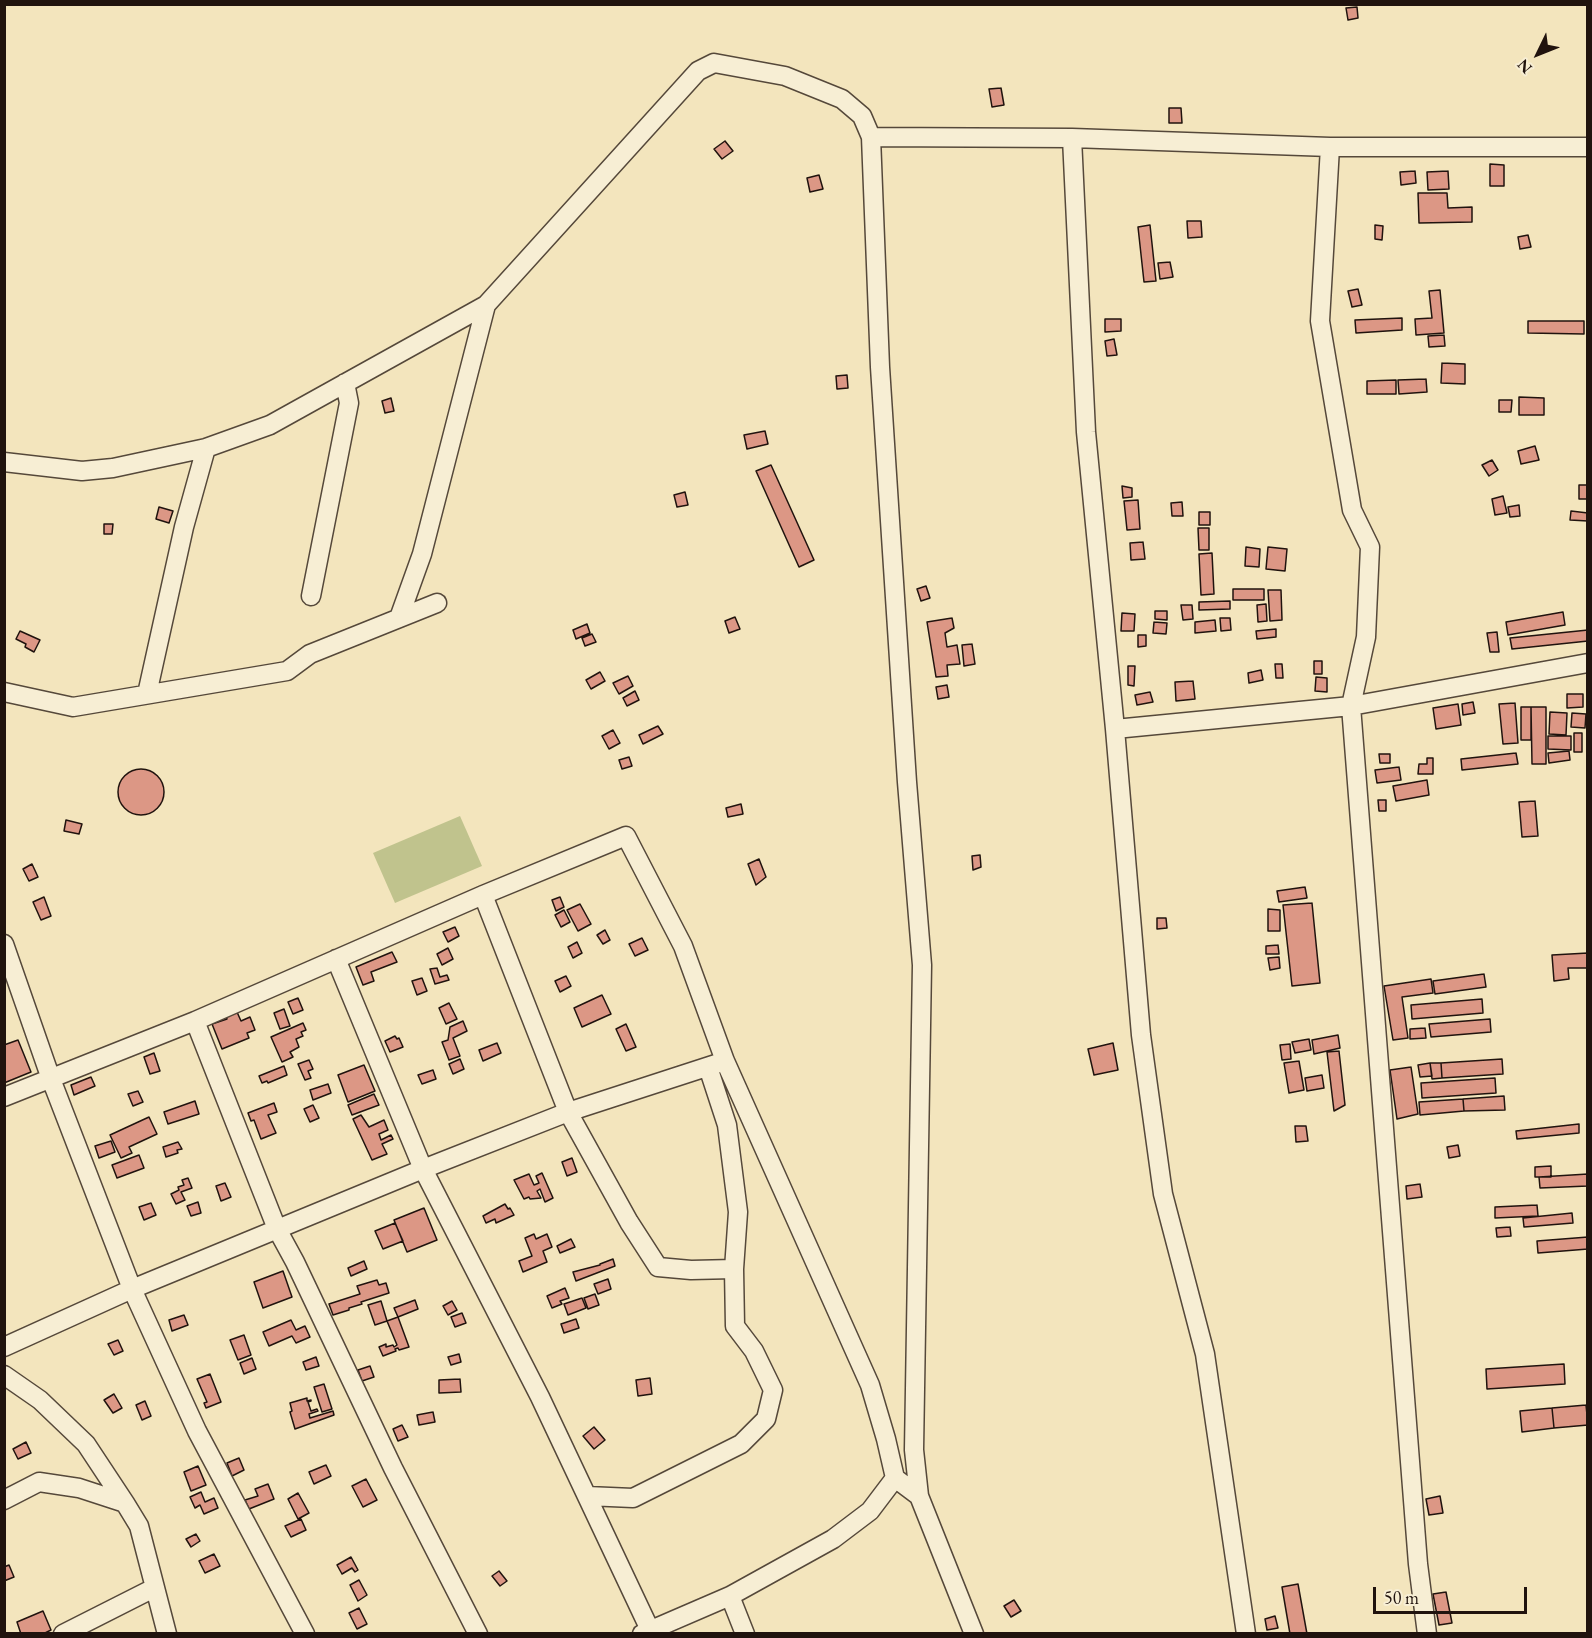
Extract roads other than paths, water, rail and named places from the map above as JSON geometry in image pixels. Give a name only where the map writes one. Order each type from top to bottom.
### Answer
[{"type":"street","points":[[4,462],[82,471],[113,468],[206,448],[270,425],[486,305],[698,71],[714,63],[785,76],[842,99],[862,116],[871,137],[880,367],[907,782],[922,965],[914,1450],[919,1496],[974,1634]]},
{"type":"street","points":[[871,137],[1072,138],[1330,147],[1587,147]]},
{"type":"street","points":[[1072,138],[1086,432],[1115,729],[1141,1035],[1163,1194],[1205,1354],[1246,1634]]},
{"type":"street","points":[[1330,147],[1320,321],[1352,510],[1370,547],[1366,637],[1352,706],[1418,1564],[1427,1634]]},
{"type":"street","points":[[399,618],[422,554],[486,305]]},
{"type":"street","points":[[311,596],[349,403],[345,383]]},
{"type":"street","points":[[147,694],[184,526],[206,448]]},
{"type":"street","points":[[4,692],[73,707],[287,670],[310,654],[437,603]]},
{"type":"street","points":[[1115,729],[1352,706],[1587,663]]},
{"type":"street","points":[[4,1097],[195,1021],[483,895],[626,836],[683,946],[717,1064],[738,1212],[734,1269],[735,1326],[754,1351],[773,1390],[766,1419],[741,1444],[633,1498],[587,1496]]},
{"type":"street","points":[[483,895],[568,1112],[628,1222],[658,1267],[691,1270],[734,1269]]},
{"type":"street","points":[[4,944],[51,1079],[132,1289],[197,1431],[305,1634]]},
{"type":"street","points":[[336,959],[423,1169],[540,1397],[587,1496],[646,1632],[730,1596],[833,1539],[870,1511],[895,1478]]},
{"type":"street","points":[[195,1021],[277,1228],[393,1468],[478,1634]]},
{"type":"street","points":[[717,1064],[870,1384],[895,1478],[919,1496]]},
{"type":"street","points":[[4,1347],[132,1289],[423,1169],[568,1112],[717,1064]]},
{"type":"street","points":[[4,1374],[39,1400],[86,1444],[125,1503],[139,1526],[167,1634]]},
{"type":"street","points":[[4,1500],[39,1482],[79,1488],[125,1503]]},
{"type":"street","points":[[63,1634],[154,1588]]},
{"type":"street","points":[[730,1596],[745,1634]]}]
